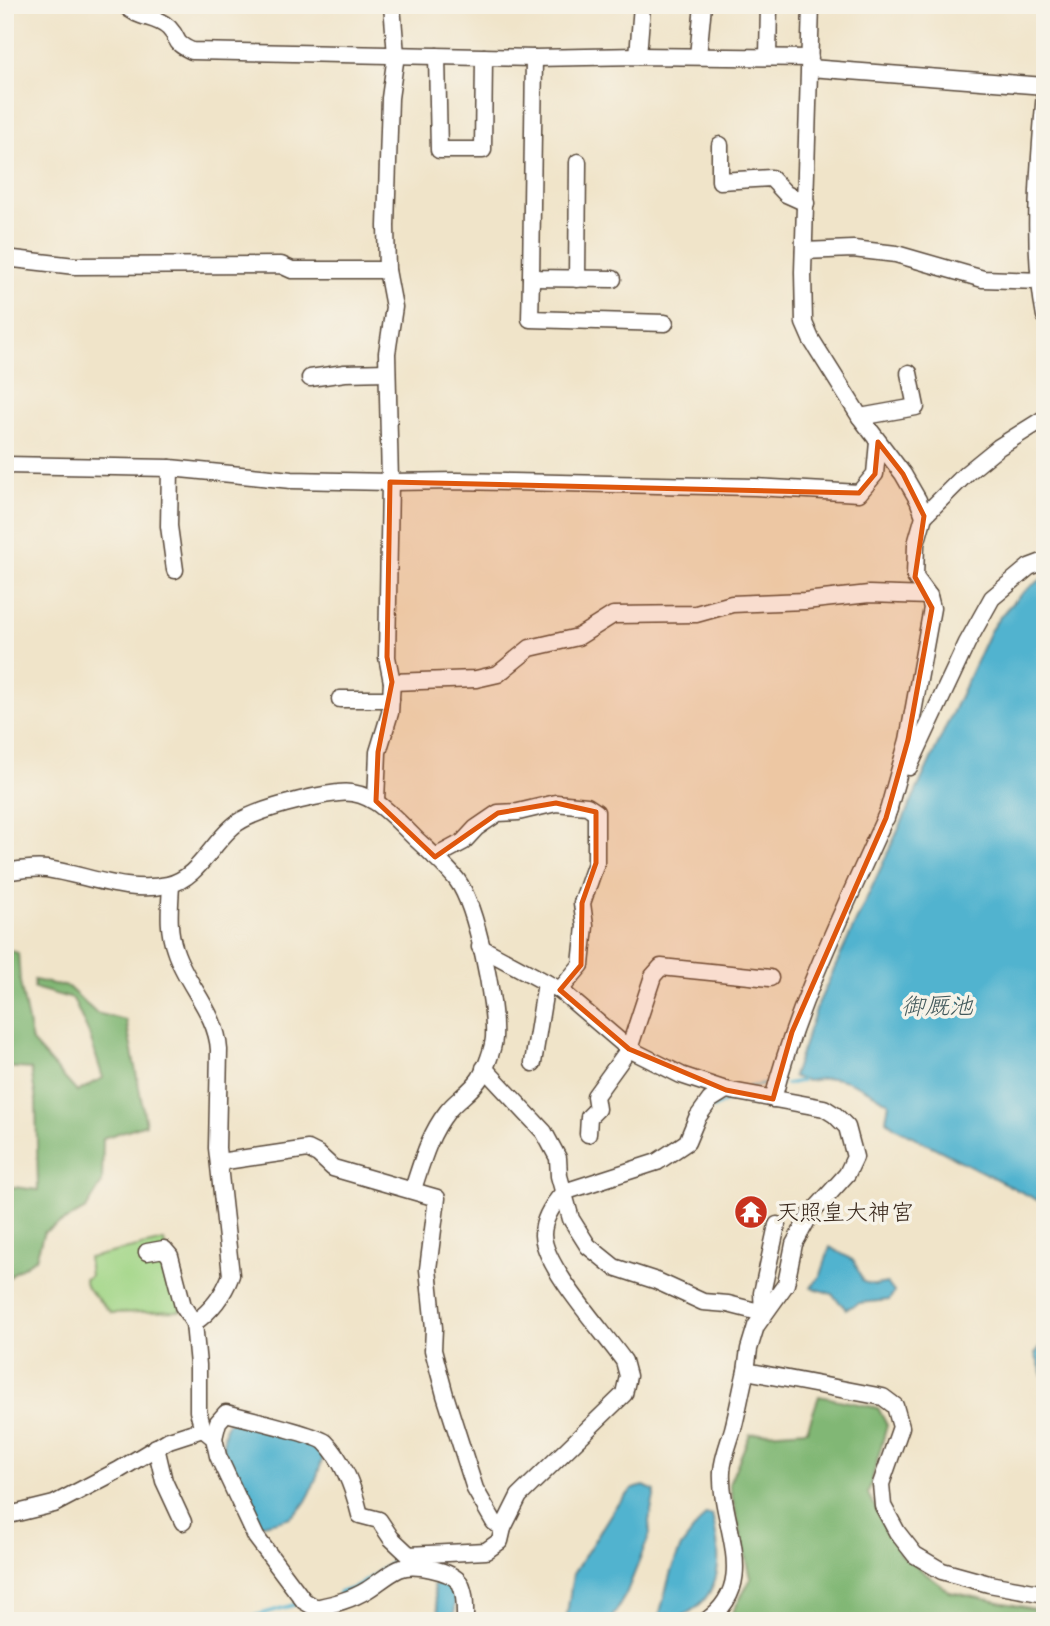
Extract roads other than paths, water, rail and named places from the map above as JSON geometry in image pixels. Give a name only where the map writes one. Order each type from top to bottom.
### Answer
[{"type":"street","points":[[125,5],[134,14],[154,19],[169,28],[178,44],[192,51],[534,58],[768,57],[1045,86]]},
{"type":"street","points":[[376,801],[378,752],[390,713],[392,682],[387,657],[390,482],[387,354],[394,307],[387,270],[390,98],[396,55],[393,5]]},
{"type":"street","points":[[638,56],[642,5]]},
{"type":"street","points":[[698,56],[703,5]]},
{"type":"street","points":[[768,57],[769,5]]},
{"type":"street","points":[[811,5],[802,305],[804,323],[811,339],[860,417],[903,474],[924,516]]},
{"type":"street","points":[[437,56],[439,150],[483,150],[484,57]]},
{"type":"street","points":[[534,58],[530,319],[665,323]]},
{"type":"street","points":[[1045,93],[1039,158],[1040,281],[1045,316]]},
{"type":"street","points":[[720,145],[720,181],[771,178],[786,194],[806,203]]},
{"type":"street","points":[[577,278],[578,162]]},
{"type":"street","points":[[804,251],[853,249],[896,254],[983,279],[1040,281]]},
{"type":"street","points":[[5,258],[75,266],[281,265],[292,270],[387,270]]},
{"type":"street","points":[[531,278],[613,279]]},
{"type":"street","points":[[310,378],[345,373],[387,372]]},
{"type":"street","points":[[860,417],[916,407],[909,373]]},
{"type":"street","points":[[886,818],[908,740],[930,625],[932,608],[929,596],[915,577],[916,544],[924,516],[967,473],[999,447],[1045,418]]},
{"type":"street","points":[[5,465],[170,468],[291,480],[484,481],[859,493],[875,474],[878,442]]},
{"type":"street","points":[[170,468],[169,526],[175,570]]},
{"type":"street","points":[[773,1099],[792,1032],[967,643],[992,598],[1029,567],[1045,561]]},
{"type":"street","points":[[392,682],[476,680],[498,674],[530,648],[578,636],[612,615],[696,614],[732,604],[805,601],[869,594],[929,596]]},
{"type":"street","points":[[340,699],[391,699]]},
{"type":"street","points":[[5,872],[45,869],[131,886],[155,888],[171,885],[192,872],[238,823],[264,811],[339,792],[360,793],[376,801],[458,882],[469,905],[493,1000],[494,1041],[480,1079],[447,1111],[431,1137],[413,1189]]},
{"type":"street","points":[[435,857],[463,842],[475,828],[498,813],[518,812],[556,803],[587,806],[596,812],[596,863],[582,903],[585,926],[581,965],[553,986],[533,1063]]},
{"type":"street","points":[[171,885],[169,919],[175,951],[218,1035],[219,1162],[231,1275],[208,1313],[194,1323]]},
{"type":"street","points":[[480,947],[553,986],[629,1049],[681,1074],[726,1090],[824,1108],[847,1127],[855,1157],[847,1174],[810,1215],[794,1244],[786,1284],[763,1313],[749,1349],[722,1468],[722,1497],[736,1569],[732,1591],[719,1611],[706,1621]]},
{"type":"street","points":[[588,1134],[589,1117],[597,1109],[594,1097],[629,1049],[653,976],[661,967],[771,978]]},
{"type":"street","points":[[484,1068],[544,1132],[558,1158],[559,1176],[571,1219],[588,1247],[614,1267],[704,1301],[763,1313]]},
{"type":"street","points":[[5,1517],[54,1504],[169,1440],[209,1434],[226,1413],[323,1440],[354,1489],[360,1515],[379,1520],[391,1538],[409,1555],[486,1551],[500,1541],[503,1528],[519,1496],[624,1394],[628,1376],[624,1361],[557,1272],[546,1251],[543,1232],[555,1202],[564,1192],[657,1162],[687,1142],[697,1118],[710,1100],[726,1090]]},
{"type":"street","points":[[219,1162],[308,1149],[333,1168],[437,1198],[428,1269],[434,1328],[433,1350],[475,1489],[494,1522],[503,1528]]},
{"type":"street","points":[[763,1313],[762,1293],[776,1225]]},
{"type":"street","points":[[147,1252],[164,1249],[170,1256],[183,1306],[194,1323],[198,1411],[256,1537],[304,1601],[316,1608],[345,1601],[365,1592],[400,1568],[424,1568],[447,1573],[459,1582],[464,1596],[465,1621]]},
{"type":"street","points":[[746,1371],[883,1396],[895,1406],[901,1427],[881,1484],[883,1506],[897,1532],[915,1555],[942,1571],[989,1584],[1045,1594]]},
{"type":"street","points":[[156,1447],[164,1481],[183,1522]]},
{"type":"water","name":"御厩池","points":[[1045,577],[1045,1204],[896,1128],[886,1120],[889,1103],[869,1091],[839,1079],[808,1081],[793,1076],[818,1004],[990,631],[1014,601]]},
{"type":"water","points":[[830,1247],[854,1261],[863,1282],[875,1285],[887,1283],[894,1292],[889,1300],[859,1303],[846,1309],[832,1294],[811,1287],[821,1275]]},
{"type":"water","points":[[1043,1343],[1045,1344],[1045,1380],[1035,1354]]},
{"type":"water","points":[[231,1421],[319,1447],[324,1455],[312,1488],[299,1511],[292,1516],[259,1525],[224,1451],[226,1425]]},
{"type":"water","points":[[644,1486],[655,1491],[649,1521],[650,1534],[626,1594],[610,1621],[566,1621],[573,1574],[616,1506],[633,1489]]},
{"type":"water","points":[[706,1514],[712,1515],[717,1537],[715,1581],[701,1604],[680,1618],[669,1614],[659,1616],[671,1571],[681,1547]]},
{"type":"water","points":[[433,1585],[452,1585],[455,1594],[455,1621],[440,1621]]},
{"type":"waterway","points":[[786,1084],[801,1081]]},
{"type":"waterway","points":[[749,1087],[772,1083]]},
{"type":"waterway","points":[[713,1108],[733,1098]]},
{"type":"waterway","points":[[606,1325],[621,1344]]},
{"type":"waterway","points":[[339,1593],[359,1586],[393,1562],[405,1559]]},
{"type":"waterway","points":[[237,1621],[297,1604]]},
{"type":"place","name":"天照皇大神宮","points":[[751,1212]]}]
